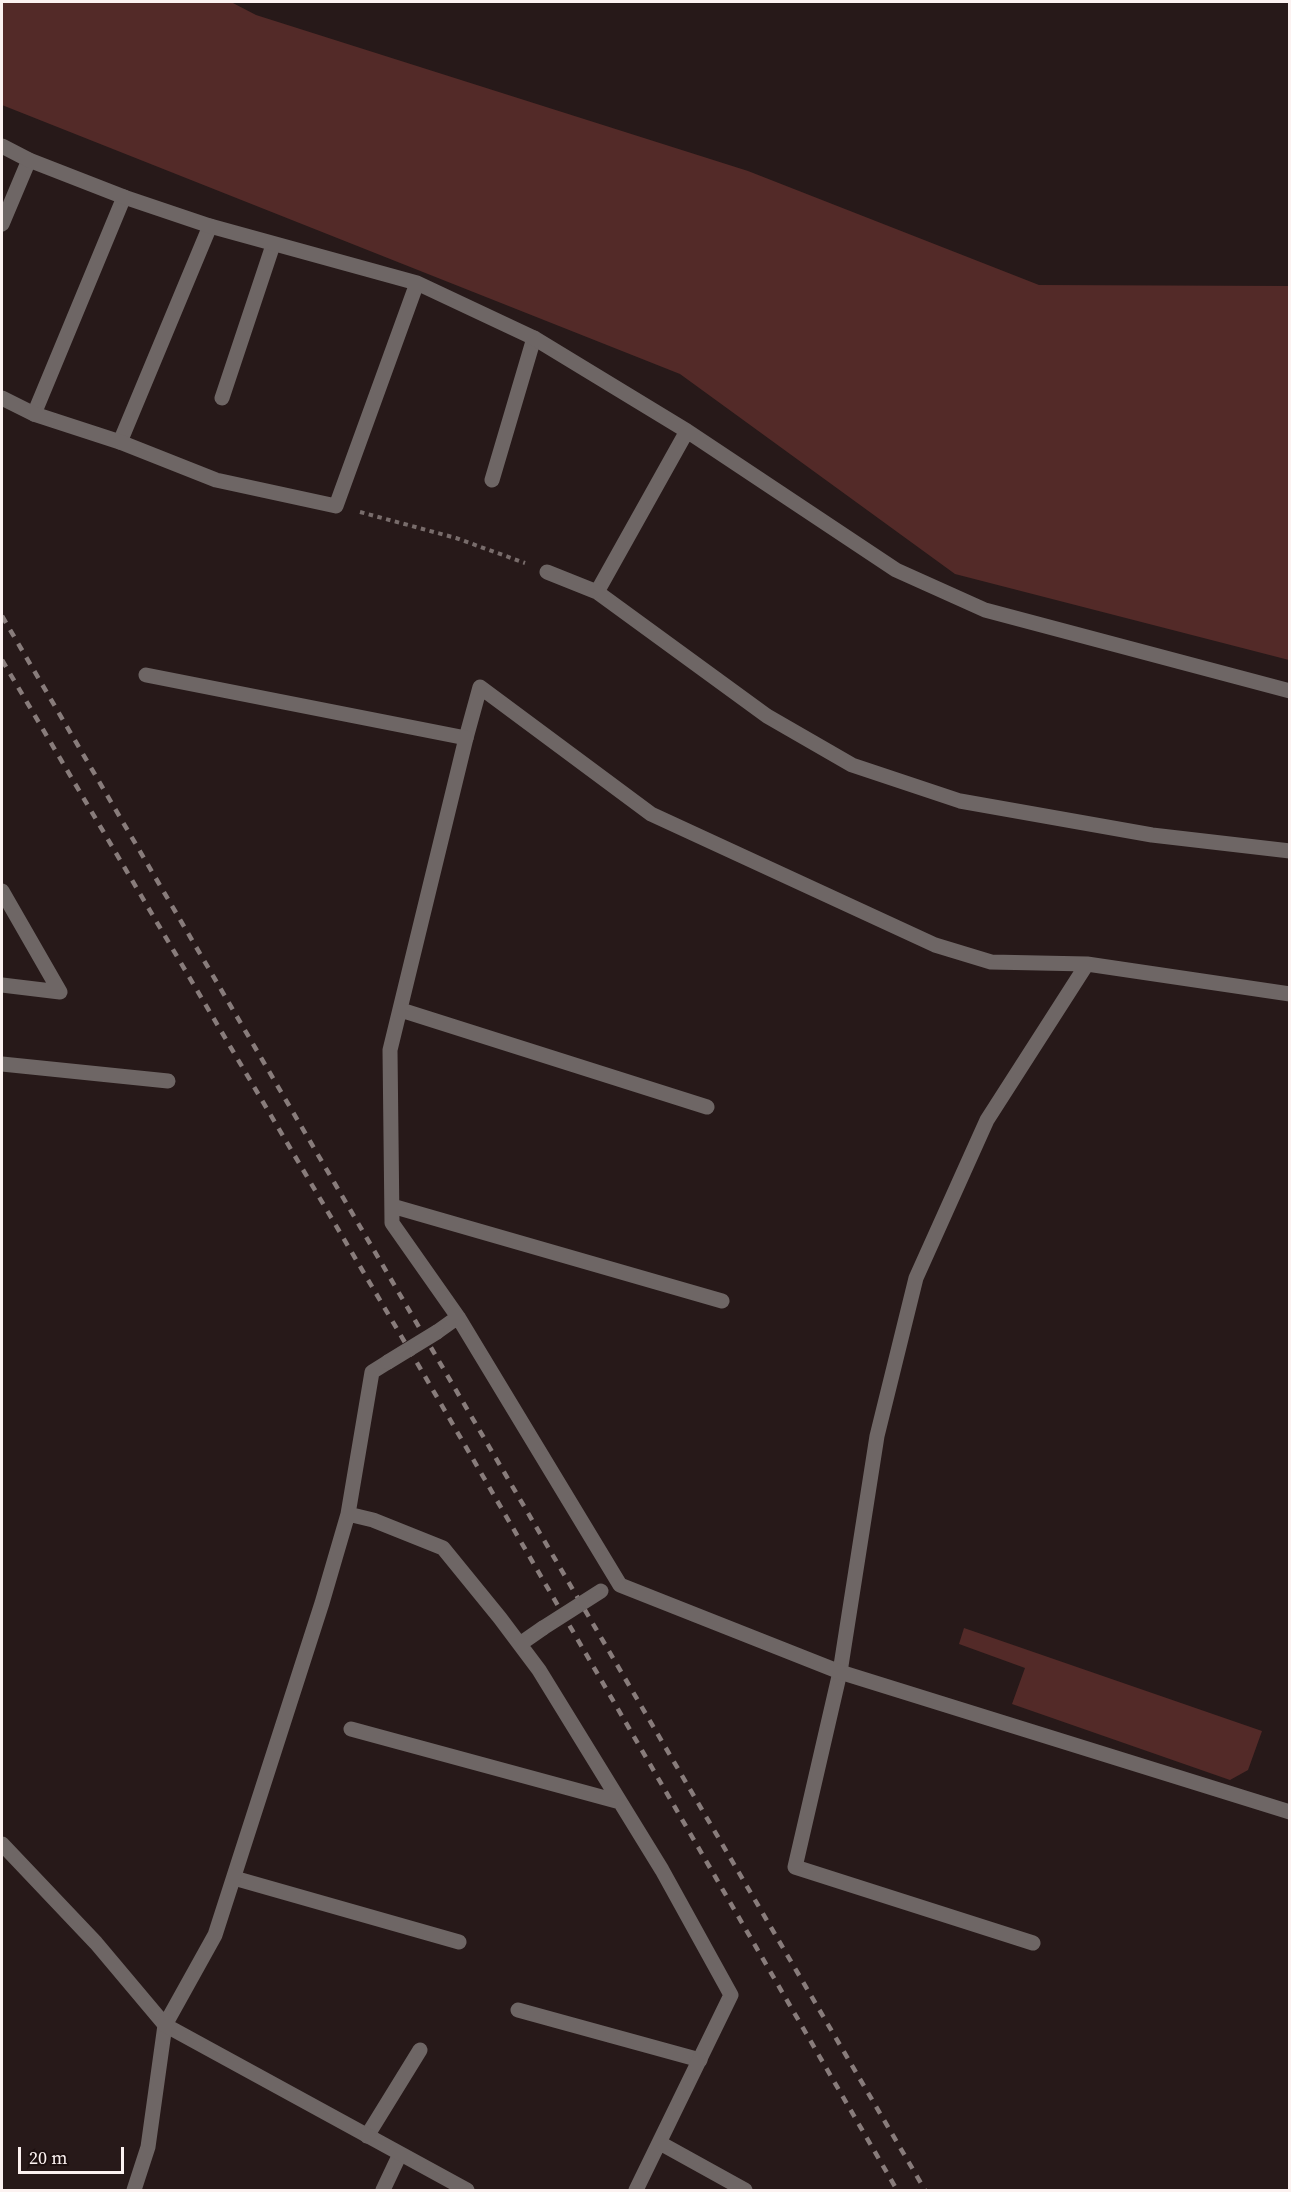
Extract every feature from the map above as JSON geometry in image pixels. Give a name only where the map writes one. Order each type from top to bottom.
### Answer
[{"type":"street","points":[[2,146],[29,160],[124,197],[210,226],[417,283],[534,338],[687,432],[896,570],[986,610],[1290,691]]},
{"type":"street","points":[[2,224],[29,160]]},
{"type":"street","points":[[34,414],[124,197]]},
{"type":"street","points":[[120,442],[210,226]]},
{"type":"street","points":[[222,398],[273,245]]},
{"type":"street","points":[[2,398],[34,414],[120,442],[216,480],[336,506],[417,283]]},
{"type":"street","points":[[492,480],[534,338]]},
{"type":"street","points":[[597,592],[687,432]]},
{"type":"street","points":[[547,572],[597,592],[767,716],[852,765],[960,801],[1152,835],[1290,851]]},
{"type":"street","points":[[146,675],[466,738]]},
{"type":"street","points":[[1290,993],[1087,964],[991,962],[935,945],[651,814],[480,687],[390,1050],[392,1223],[459,1317],[620,1585],[840,1672],[1290,1812]]},
{"type":"street","points":[[2,891],[60,992],[2,985]]},
{"type":"street","points":[[1033,1943],[795,1867],[840,1672],[877,1436],[916,1278],[987,1120],[1087,964]]},
{"type":"street","points":[[400,1010],[707,1107]]},
{"type":"street","points":[[2,1064],[168,1081]]},
{"type":"street","points":[[392,1206],[722,1301]]},
{"type":"street","points":[[134,2190],[148,2147],[165,2025],[215,1935],[348,1514],[372,1372],[459,1317]]},
{"type":"street","points":[[348,1514],[373,1520],[443,1548],[520,1644],[539,1670],[662,1870],[731,1995],[636,2190]]},
{"type":"street","points":[[520,1644],[602,1591],[620,1585]]},
{"type":"street","points":[[351,1729],[620,1802]]},
{"type":"street","points":[[2,1845],[96,1943],[165,2025],[467,2190]]},
{"type":"street","points":[[234,1878],[459,1942]]},
{"type":"street","points":[[518,2010],[700,2060]]},
{"type":"street","points":[[367,2136],[420,2050]]},
{"type":"street","points":[[660,2143],[745,2190]]},
{"type":"street","points":[[383,2190],[400,2154]]},
{"type":"path","points":[[336,506],[456,538],[547,572]]},
{"type":"shaded area","points":[[2,2],[231,2],[256,15],[748,171],[1039,285],[1289,286],[1289,660],[955,574],[680,374],[2,105]]},
{"type":"shaded area","points":[[964,1628],[1262,1731],[1248,1770],[1230,1780],[1012,1704],[1025,1668],[959,1644]]},
{"type":"railway","points":[[2,616],[925,2190]]},
{"type":"railway","points":[[2,660],[423,1373],[897,2190]]}]
